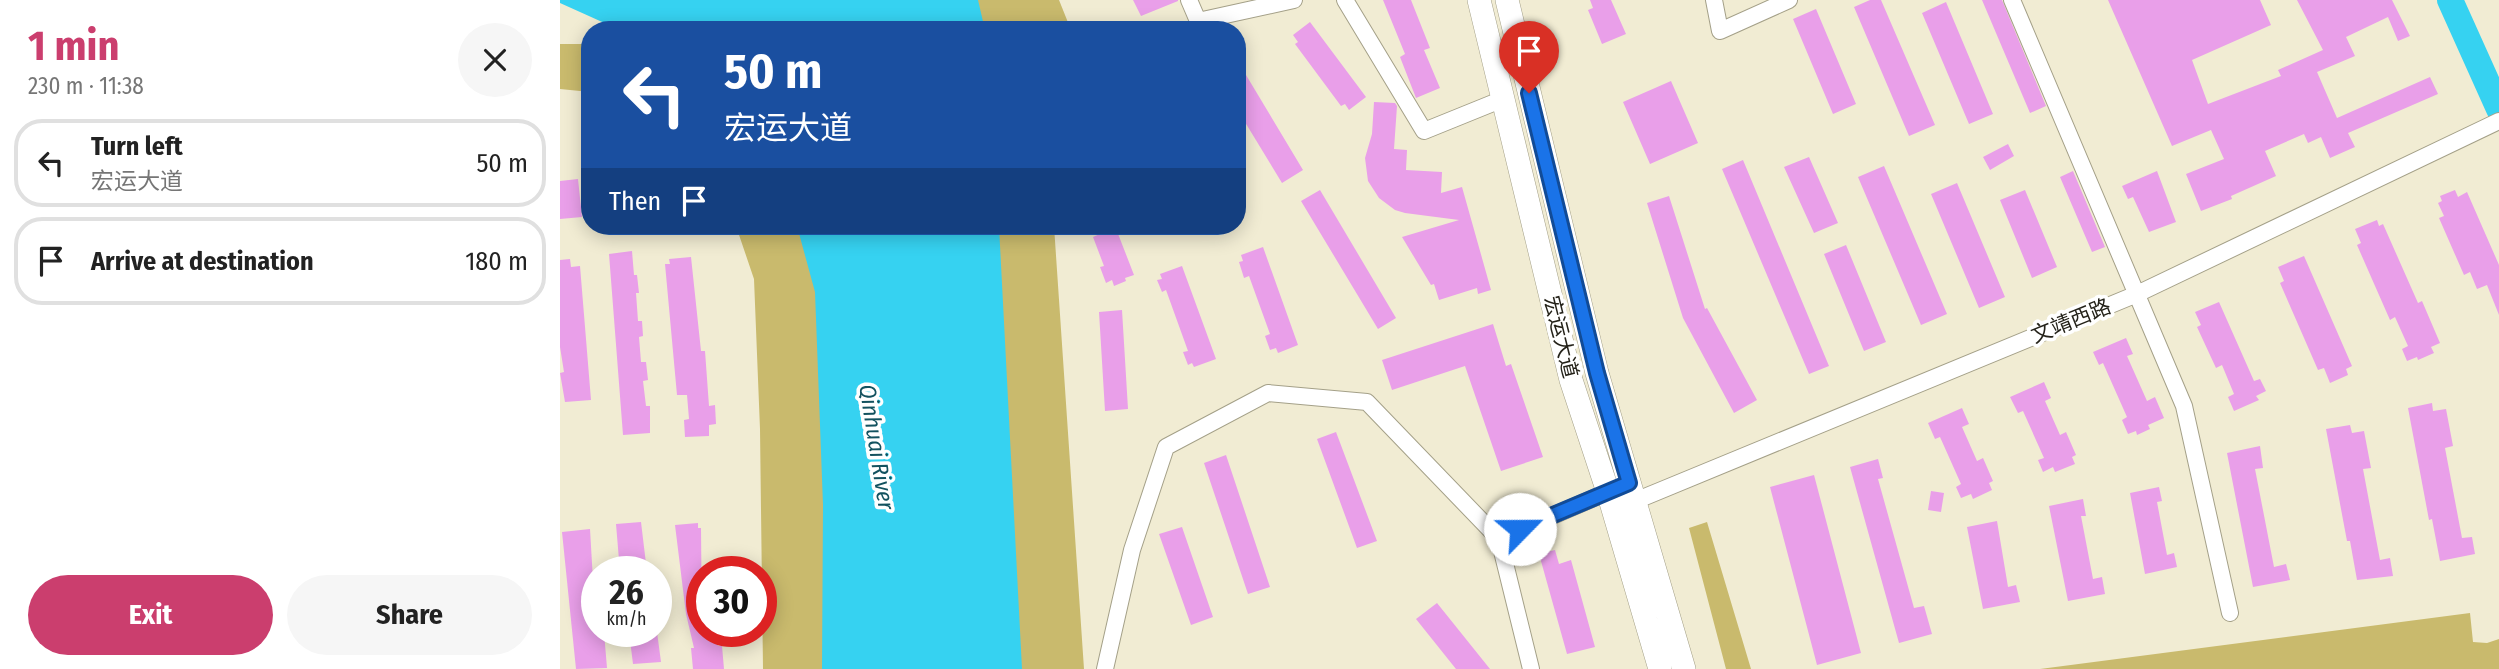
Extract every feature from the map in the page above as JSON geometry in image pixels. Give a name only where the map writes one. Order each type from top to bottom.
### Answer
[{"type":"main road","name":"宏运大道","points":[[1479,0],[1571,380],[1661,669]]},
{"type":"main road","name":"宏运大道","points":[[1507,0],[1597,373],[1684,669]]},
{"type":"street","points":[[1189,0],[1198,21],[1294,0]]},
{"type":"street","points":[[1345,0],[1424,131],[1503,99]]},
{"type":"street","points":[[1714,0],[1720,31],[1789,0]]},
{"type":"street","points":[[2012,0],[2184,406],[2230,613]]},
{"type":"street","name":"文靖西路","points":[[1499,539],[1608,492],[1632,492],[2137,294],[2493,124]]},
{"type":"street","points":[[1105,669],[1132,550],[1166,447],[1268,393],[1367,402],[1499,539],[1531,669]]},
{"type":"shaded area","points":[[809,0],[1059,0],[1067,21],[795,21]]},
{"type":"shaded area","points":[[560,44],[581,44],[581,91],[560,89]]},
{"type":"shaded area","points":[[739,235],[1055,235],[1084,669],[763,669],[763,647],[777,647],[777,556],[762,556],[754,279]]},
{"type":"shaded area","points":[[1707,522],[1751,669],[1726,669],[1689,528]]},
{"type":"shaded area","points":[[2470,613],[2473,642],[2487,643],[2499,639],[2499,669],[2040,669]]},
{"type":"water","points":[[560,0],[978,0],[983,21],[600,21],[560,3]]},
{"type":"water","name":"Qinhuai River","points":[[799,235],[999,235],[1022,669],[822,669],[823,505],[815,292]]},
{"type":"building","points":[[1133,0],[1178,0],[1178,1],[1141,16]]},
{"type":"building","points":[[1383,0],[1411,0],[1430,48],[1424,50],[1440,88],[1416,98],[1400,57],[1405,54]]},
{"type":"building","points":[[1590,0],[1611,0],[1626,34],[1602,44],[1588,10],[1593,8]]},
{"type":"building","points":[[1870,0],[1881,0],[1935,125],[1909,136],[1854,7]]},
{"type":"building","points":[[1982,0],[2002,0],[2046,106],[2030,113]]},
{"type":"building","points":[[2108,0],[2260,0],[2271,25],[2192,60],[2208,104],[2281,76],[2278,70],[2323,50],[2297,0],[2392,0],[2410,36],[2398,41],[2388,17],[2346,37],[2355,56],[2317,72],[2337,118],[2430,77],[2438,94],[2348,133],[2355,147],[2330,158],[2321,137],[2308,143],[2304,134],[2265,151],[2276,176],[2231,196],[2232,199],[2201,211],[2186,174],[2224,159],[2211,130],[2172,146]]},
{"type":"building","points":[[1946,2],[1993,114],[1969,124],[1922,13]]},
{"type":"building","points":[[1816,9],[1856,104],[1833,114],[1793,19]]},
{"type":"building","points":[[1310,22],[1366,97],[1349,110],[1345,104],[1341,106],[1295,44],[1298,42],[1293,35]]},
{"type":"building","points":[[1246,75],[1303,170],[1282,183],[1246,124]]},
{"type":"building","points":[[1671,81],[1698,143],[1650,164],[1623,102]]},
{"type":"building","points":[[1374,102],[1395,103],[1397,106],[1394,149],[1407,150],[1406,170],[1442,172],[1441,193],[1462,187],[1491,290],[1478,294],[1477,288],[1439,300],[1434,284],[1431,285],[1402,237],[1459,220],[1405,213],[1395,210],[1379,198],[1368,181],[1365,158],[1372,134]]},
{"type":"building","points":[[2008,144],[2014,156],[1990,170],[1983,157]]},
{"type":"building","points":[[1809,157],[1838,223],[1814,233],[1784,167]]},
{"type":"building","points":[[1743,160],[1829,366],[1809,374],[1722,169]]},
{"type":"building","points":[[1884,166],[1947,314],[1921,325],[1858,177]]},
{"type":"building","points":[[2073,171],[2105,247],[2092,252],[2060,177]]},
{"type":"building","points":[[2157,171],[2176,222],[2149,232],[2133,197],[2128,199],[2122,186]]},
{"type":"building","points":[[578,179],[581,217],[560,219],[560,181]]},
{"type":"building","points":[[1957,183],[2005,297],[1979,308],[1931,194]]},
{"type":"building","points":[[1320,190],[1396,318],[1378,329],[1301,201]]},
{"type":"building","points":[[2025,190],[2057,267],[2032,278],[2000,200]]},
{"type":"building","points":[[2455,190],[2458,197],[2467,192],[2499,265],[2499,315],[2487,285],[2477,289],[2470,272],[2464,275],[2439,218],[2444,216],[2438,203],[2442,201],[2440,196]]},
{"type":"building","points":[[1669,196],[1705,309],[1707,308],[1757,400],[1734,413],[1683,318],[1647,203]]},
{"type":"building","points":[[2377,220],[2379,226],[2383,224],[2418,303],[2422,301],[2440,343],[2431,347],[2434,353],[2418,360],[2417,357],[2407,361],[2402,349],[2408,346],[2395,317],[2390,320],[2357,245],[2361,243],[2355,229]]},
{"type":"building","points":[[1118,235],[1134,275],[1114,286],[1112,280],[1106,283],[1100,267],[1104,266],[1093,237]]},
{"type":"building","points":[[1846,245],[1886,342],[1864,351],[1824,254]]},
{"type":"building","points":[[1263,247],[1298,345],[1278,353],[1276,348],[1270,350],[1265,336],[1270,334],[1249,276],[1244,278],[1239,262],[1243,261],[1241,255]]},
{"type":"building","points":[[632,251],[639,293],[636,293],[638,321],[642,321],[643,336],[639,337],[641,362],[646,362],[648,380],[643,381],[646,406],[650,406],[650,433],[623,435],[609,254]]},
{"type":"building","points":[[2304,256],[2352,366],[2346,369],[2348,375],[2330,383],[2324,368],[2318,370],[2280,283],[2284,281],[2278,267]]},
{"type":"building","points":[[691,257],[701,351],[705,351],[709,406],[715,405],[716,424],[709,425],[709,436],[685,437],[684,420],[689,419],[687,395],[677,395],[665,264],[670,264],[669,259]]},
{"type":"building","points":[[570,259],[571,267],[580,266],[591,400],[565,402],[560,373],[564,372],[560,347],[560,260]]},
{"type":"building","points":[[1182,266],[1216,359],[1194,367],[1192,363],[1188,365],[1183,352],[1188,351],[1166,290],[1162,292],[1157,280],[1162,279],[1160,274]]},
{"type":"building","points":[[2219,302],[2254,381],[2260,379],[2266,391],[2256,396],[2259,400],[2234,411],[2228,397],[2234,394],[2222,365],[2216,368],[2197,327],[2201,325],[2195,312]]},
{"type":"building","points":[[1122,310],[1128,409],[1105,411],[1099,312]]},
{"type":"building","points":[[1493,324],[1506,366],[1511,364],[1543,457],[1501,471],[1465,366],[1392,390],[1382,360]]},
{"type":"building","points":[[2126,338],[2133,354],[2127,356],[2147,401],[2155,397],[2164,418],[2148,425],[2150,429],[2137,435],[2136,431],[2128,434],[2122,420],[2127,417],[2103,363],[2099,365],[2093,352]]},
{"type":"building","points":[[2044,382],[2051,398],[2045,401],[2060,435],[2066,432],[2076,455],[2072,457],[2075,464],[2055,472],[2053,467],[2043,472],[2038,460],[2044,458],[2023,411],[2018,413],[2010,397]]},
{"type":"building","points":[[2432,403],[2433,411],[2446,409],[2453,446],[2445,448],[2462,538],[2472,537],[2475,554],[2440,561],[2432,519],[2429,520],[2408,408]]},
{"type":"building","points":[[1962,408],[1969,424],[1962,427],[1977,461],[1983,458],[1993,481],[1989,483],[1992,490],[1973,499],[1971,494],[1961,498],[1956,487],[1961,484],[1940,437],[1935,439],[1928,423]]},
{"type":"building","points":[[2350,425],[2352,433],[2364,431],[2371,468],[2363,469],[2380,560],[2390,558],[2393,576],[2357,580],[2326,429]]},
{"type":"building","points":[[1336,432],[1377,541],[1357,548],[1317,439]]},
{"type":"building","points":[[2260,446],[2263,468],[2255,469],[2274,567],[2286,564],[2290,580],[2253,587],[2227,453]]},
{"type":"building","points":[[1226,455],[1270,587],[1248,594],[1204,463]]},
{"type":"building","points":[[1878,459],[1883,478],[1878,479],[1914,608],[1924,606],[1932,634],[1899,643],[1850,467]]},
{"type":"building","points":[[1814,475],[1861,653],[1817,665],[1770,487]]},
{"type":"building","points":[[2159,487],[2162,501],[2157,502],[2167,555],[2174,553],[2177,567],[2145,574],[2130,493]]},
{"type":"building","points":[[1931,491],[1944,493],[1941,512],[1928,510]]},
{"type":"building","points":[[2083,499],[2086,516],[2081,516],[2093,579],[2102,577],[2105,594],[2068,601],[2049,506]]},
{"type":"building","points":[[1997,521],[2008,587],[2016,585],[2020,602],[1983,609],[1967,527]]},
{"type":"building","points":[[641,522],[645,556],[619,556],[616,524]]},
{"type":"building","points":[[698,523],[698,528],[701,528],[701,556],[686,556],[686,614],[675,525]]},
{"type":"building","points":[[1182,527],[1213,617],[1191,625],[1159,534]]},
{"type":"building","points":[[590,529],[592,556],[581,556],[581,647],[605,647],[607,668],[576,669],[562,532]]},
{"type":"building","points":[[1555,550],[1559,564],[1571,560],[1595,647],[1567,654],[1539,554]]},
{"type":"building","points":[[1437,603],[1490,669],[1456,669],[1416,619]]},
{"type":"building","points":[[631,647],[659,647],[661,662],[633,664]]},
{"type":"building","points":[[722,647],[724,669],[693,669],[691,648]]},
{"type":"waterway","points":[[2450,0],[2499,109]]},
{"type":"route","points":[[1520,529],[1629,483],[1597,373],[1529,93]]}]
